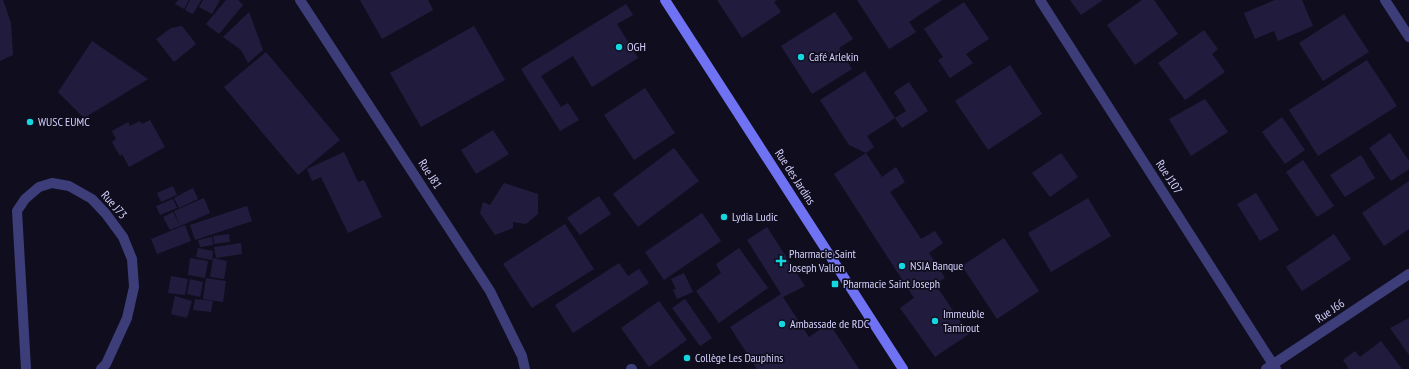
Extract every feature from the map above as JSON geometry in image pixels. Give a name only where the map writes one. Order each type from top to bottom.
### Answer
[{"type":"main road","name":"Rue des Jardins","points":[[665,0],[903,369]]},
{"type":"street","name":"Rue J81","points":[[300,0],[490,291],[522,356],[525,369]]},
{"type":"street","name":"Rue J107","points":[[1040,0],[1272,367]]},
{"type":"street","points":[[1385,0],[1409,37]]},
{"type":"street","name":"Rue J73","points":[[26,369],[17,211],[24,199],[39,187],[52,183],[69,186],[92,199],[106,214],[123,237],[132,259],[134,287],[128,318],[106,364],[101,369]]},
{"type":"street","name":"Rue J66","points":[[1272,367],[1409,274]]},
{"type":"building","points":[[0,0],[3,0],[11,23],[13,55],[0,61]]},
{"type":"building","points":[[178,0],[189,0],[184,9],[175,4]]},
{"type":"building","points":[[190,0],[201,0],[193,14],[185,10]]},
{"type":"building","points":[[203,0],[220,0],[212,14],[199,7]]},
{"type":"building","points":[[226,0],[238,0],[243,5],[219,34],[206,24]]},
{"type":"building","points":[[360,0],[428,0],[433,10],[382,39]]},
{"type":"building","points":[[717,0],[777,0],[774,2],[781,12],[742,38]]},
{"type":"building","points":[[857,0],[942,0],[909,22],[916,32],[889,49]]},
{"type":"building","points":[[1070,0],[1103,0],[1081,15]]},
{"type":"building","points":[[1142,0],[1154,0],[1178,34],[1135,65],[1107,25]]},
{"type":"building","points":[[1275,0],[1302,0],[1313,26],[1278,41],[1274,31],[1255,39],[1244,13]]},
{"type":"building","points":[[964,2],[989,39],[966,54],[973,63],[950,78],[938,60],[943,57],[924,29]]},
{"type":"building","points":[[626,4],[633,15],[617,24],[638,58],[592,87],[573,56],[541,76],[561,107],[568,103],[579,120],[560,131],[521,69]]},
{"type":"building","points":[[249,12],[263,50],[248,63],[241,50],[223,37]]},
{"type":"building","points":[[835,12],[853,39],[839,48],[852,69],[812,94],[781,46]]},
{"type":"building","points":[[1344,14],[1369,52],[1323,81],[1299,43]]},
{"type":"building","points":[[182,26],[196,44],[174,62],[156,39],[171,28]]},
{"type":"building","points":[[474,26],[505,80],[421,127],[390,73]]},
{"type":"building","points":[[1204,30],[1218,49],[1212,54],[1225,72],[1185,100],[1158,63]]},
{"type":"building","points":[[92,41],[148,79],[84,118],[58,92]]},
{"type":"building","points":[[266,52],[340,140],[298,175],[224,87]]},
{"type":"building","points":[[1367,60],[1397,106],[1318,156],[1289,110]]},
{"type":"building","points":[[1010,65],[1042,114],[988,150],[955,101]]},
{"type":"building","points":[[865,71],[895,118],[867,136],[874,147],[866,153],[849,145],[820,100]]},
{"type":"building","points":[[909,82],[928,111],[902,128],[895,118],[906,111],[894,92]]},
{"type":"building","points":[[645,88],[675,133],[634,160],[604,115]]},
{"type":"building","points":[[1205,99],[1228,132],[1191,156],[1169,119]]},
{"type":"building","points":[[1282,117],[1305,150],[1285,164],[1262,132]]},
{"type":"building","points":[[150,120],[165,147],[129,167],[122,154],[120,156],[112,142],[116,139],[112,131],[128,122],[130,126],[140,121],[142,124]]},
{"type":"building","points":[[493,130],[509,154],[476,174],[461,150]]},
{"type":"building","points":[[1390,133],[1409,161],[1409,169],[1391,181],[1369,148]]},
{"type":"building","points":[[674,148],[699,181],[638,227],[613,194]]},
{"type":"building","points":[[344,152],[358,182],[364,180],[382,217],[348,233],[321,177],[312,181],[307,169]]},
{"type":"building","points":[[866,153],[882,177],[896,167],[905,182],[890,192],[921,239],[935,231],[943,243],[929,253],[945,278],[935,284],[969,334],[935,357],[900,308],[914,298],[834,174]]},
{"type":"building","points":[[1061,153],[1078,177],[1050,197],[1032,173]]},
{"type":"building","points":[[1361,155],[1375,178],[1345,197],[1330,175]]},
{"type":"building","points":[[1303,160],[1334,206],[1317,217],[1286,172]]},
{"type":"building","points":[[1409,181],[1409,229],[1384,246],[1362,213]]},
{"type":"building","points":[[504,183],[538,194],[538,214],[526,224],[513,222],[513,228],[495,235],[480,213],[483,202],[490,205]]},
{"type":"building","points":[[173,186],[177,195],[161,202],[157,193]]},
{"type":"building","points":[[193,188],[198,199],[179,208],[174,198]]},
{"type":"building","points":[[1256,193],[1279,230],[1260,241],[1237,204]]},
{"type":"building","points":[[599,196],[611,214],[580,235],[567,218]]},
{"type":"building","points":[[204,198],[210,213],[180,226],[174,211]]},
{"type":"building","points":[[1088,198],[1111,236],[1051,272],[1028,233]]},
{"type":"building","points":[[173,199],[177,208],[160,215],[156,206]]},
{"type":"building","points":[[247,206],[252,221],[195,240],[190,225]]},
{"type":"building","points":[[173,212],[180,226],[170,230],[163,217]]},
{"type":"building","points":[[702,213],[721,241],[664,280],[645,252]]},
{"type":"building","points":[[565,224],[594,269],[532,308],[503,264]]},
{"type":"building","points":[[185,225],[191,241],[157,254],[151,239]]},
{"type":"building","points":[[767,227],[805,286],[783,297],[809,337],[829,323],[859,369],[757,369],[730,327],[781,294],[747,240]]},
{"type":"building","points":[[229,234],[230,242],[214,244],[213,236]]},
{"type":"building","points":[[1334,234],[1351,259],[1302,291],[1286,267]]},
{"type":"building","points":[[212,237],[213,245],[200,247],[198,240]]},
{"type":"building","points":[[1004,238],[1039,291],[997,319],[962,266]]},
{"type":"building","points":[[241,243],[242,254],[216,258],[214,247]]},
{"type":"building","points":[[198,248],[213,251],[212,260],[196,257]]},
{"type":"building","points":[[739,248],[768,288],[719,323],[696,291],[721,273],[716,264]]},
{"type":"building","points":[[190,258],[208,261],[205,278],[188,275]]},
{"type":"building","points":[[213,258],[227,261],[224,279],[210,277]]},
{"type":"building","points":[[619,263],[628,276],[639,269],[649,283],[573,333],[555,305]]},
{"type":"building","points":[[684,273],[693,292],[677,299],[673,290],[676,289],[671,279]]},
{"type":"building","points":[[171,276],[188,279],[185,295],[168,293]]},
{"type":"building","points":[[206,278],[226,281],[223,302],[203,299]]},
{"type":"building","points":[[190,279],[203,282],[200,297],[187,294]]},
{"type":"building","points":[[175,296],[192,301],[187,318],[171,314]]},
{"type":"building","points":[[195,299],[213,301],[211,312],[193,310]]},
{"type":"building","points":[[685,299],[712,338],[700,346],[672,308]]},
{"type":"building","points":[[659,301],[687,340],[649,367],[621,328]]},
{"type":"building","points":[[1409,318],[1409,355],[1390,328]]},
{"type":"building","points":[[1381,341],[1402,369],[1349,369],[1343,360],[1355,351],[1360,357]]},
{"type":"place","name":"OGH","points":[[619,47]]},
{"type":"place","name":"Café Arlekin","points":[[801,57]]},
{"type":"place","name":"WUSC EUMC","points":[[30,122]]},
{"type":"place","name":"Lydia Ludic","points":[[724,217]]},
{"type":"place","name":"Pharmacie Saint Joseph Vallon","points":[[781,261]]},
{"type":"place","name":"NSIA Banque","points":[[902,266]]},
{"type":"place","name":"Pharmacie Saint Joseph","points":[[835,284]]},
{"type":"place","name":"Immeuble Tamirout","points":[[935,321]]},
{"type":"place","name":"Ambassade de RDC","points":[[782,324]]},
{"type":"place","name":"Collège Les Dauphins","points":[[687,358]]}]
